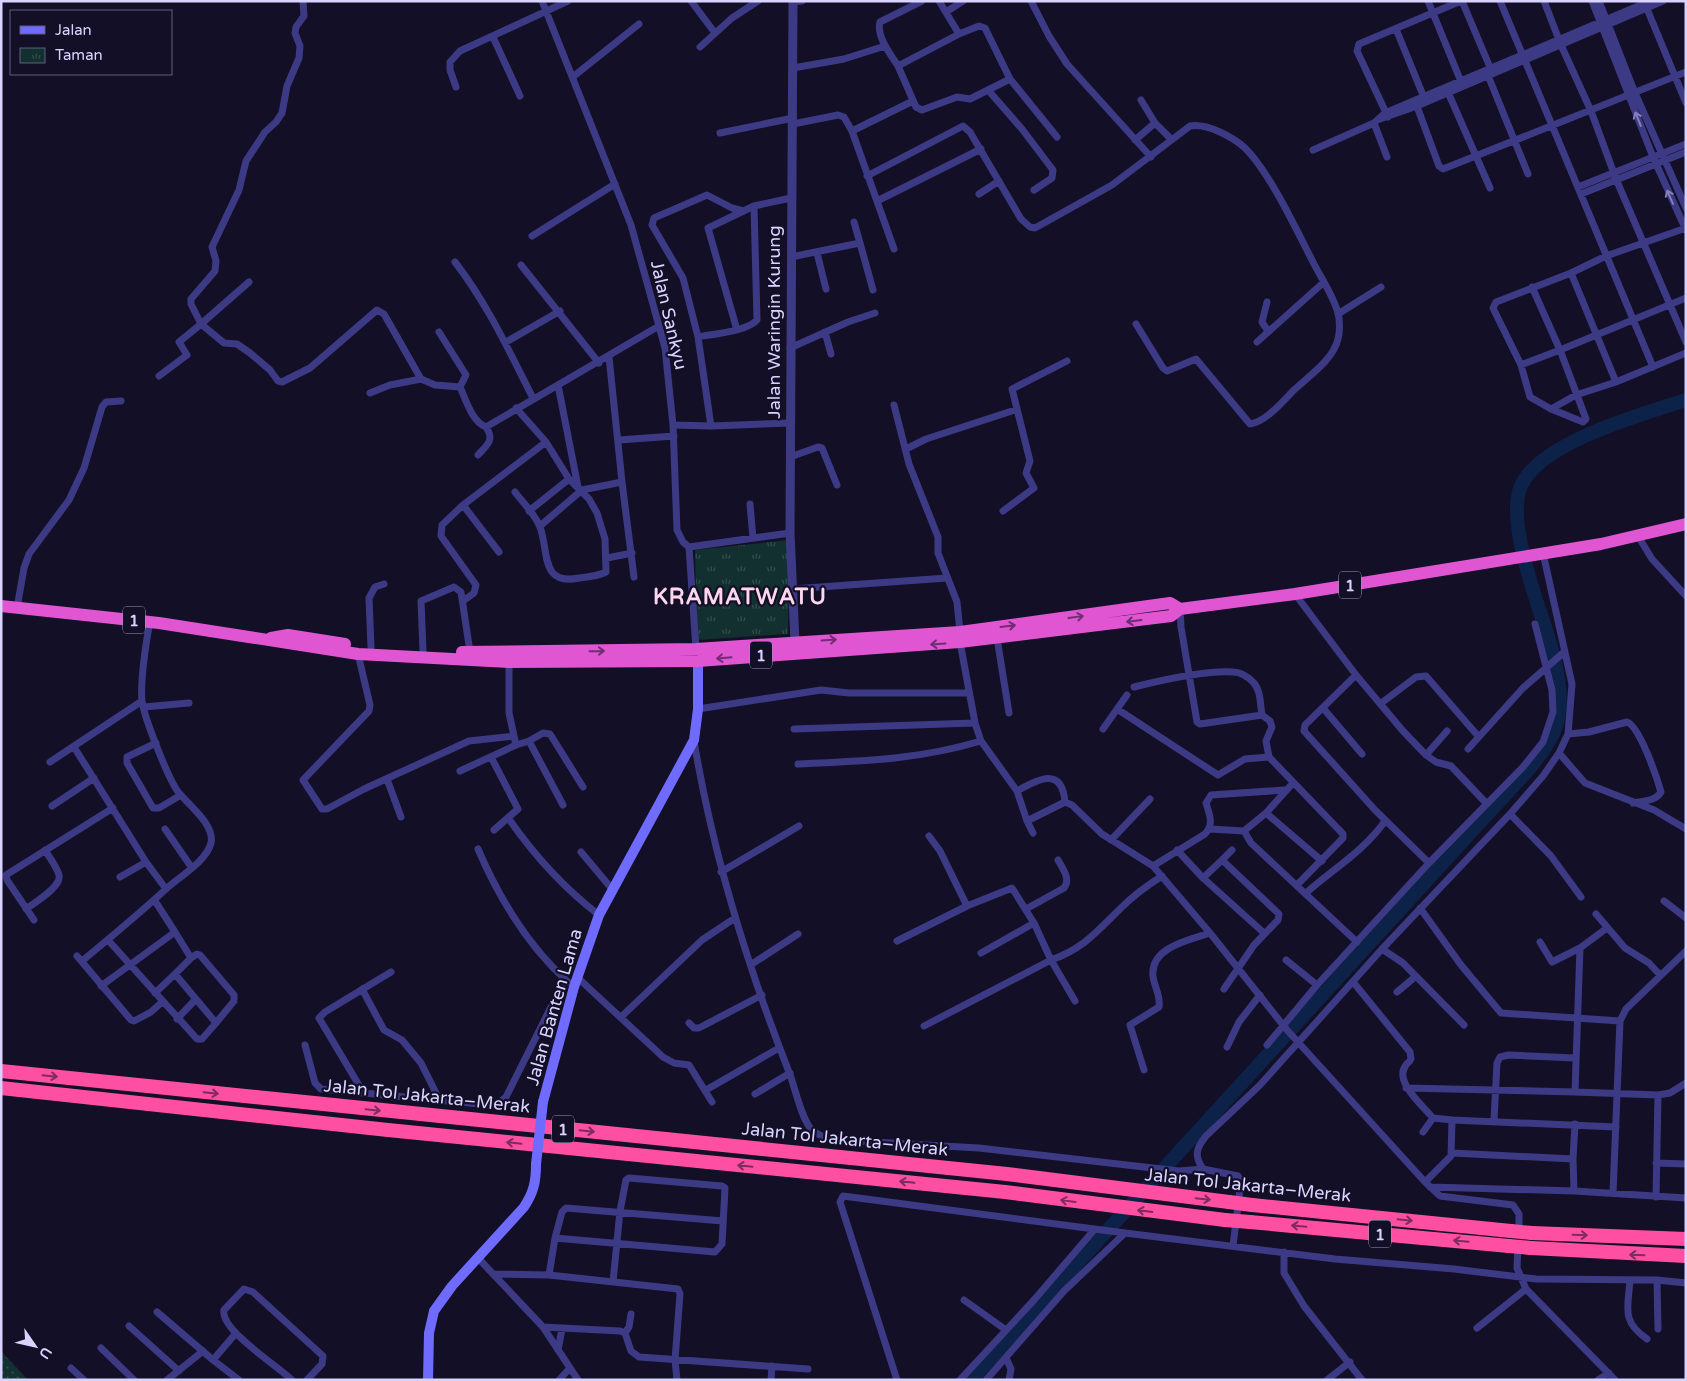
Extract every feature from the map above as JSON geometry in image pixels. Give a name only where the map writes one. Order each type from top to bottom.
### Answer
[{"type":"highway","name":"1","points":[[267,638],[288,635],[371,647],[423,651],[697,655],[796,642],[960,637],[997,638],[1171,616],[1180,609],[1295,594],[1519,558],[1601,544],[1686,524]]},
{"type":"highway","name":"1","points":[[1,606],[150,622],[267,638],[296,646],[358,654],[509,662],[697,655],[960,637],[1170,603],[1180,609]]},
{"type":"highway","name":"Jalan Tol Jakarta–Merak","points":[[1,1071],[1007,1174],[1252,1205],[1511,1231],[1686,1239]]},
{"type":"highway","name":"Jalan Tol Jakarta–Merak","points":[[1,1088],[388,1130],[1005,1192],[1225,1220],[1530,1248],[1686,1256]]},
{"type":"main road","name":"Jalan Banten Lama","points":[[428,1380],[429,1333],[434,1311],[445,1294],[502,1233],[533,1194],[536,1181],[536,1164],[543,1102],[576,982],[599,914],[694,740],[698,709],[697,655]]},
{"type":"street","points":[[303,1],[304,16],[296,27],[295,33],[300,46],[299,58],[287,86],[285,106],[276,122],[265,132],[246,160],[240,190],[212,247],[216,261],[215,271],[191,299],[191,304],[201,324],[224,343],[237,344],[250,353],[270,370],[275,379],[282,382],[310,368],[373,312],[381,311],[421,379],[435,386],[460,387]]},
{"type":"street","name":"Jalan Sankyu","points":[[542,1],[574,76],[631,225],[665,348],[674,436],[677,530],[683,542],[689,547],[697,655]]},
{"type":"street","points":[[456,88],[450,70],[453,56],[568,1]]},
{"type":"street","points":[[691,1],[715,33]]},
{"type":"street","points":[[922,1],[880,22],[878,27],[916,107],[922,110],[958,97],[970,99],[1010,78]]},
{"type":"street","points":[[939,1],[959,34]]},
{"type":"street","points":[[946,12],[963,1]]},
{"type":"street","points":[[1031,1],[1049,36],[1067,64],[1151,157]]},
{"type":"street","points":[[1428,1],[1462,84]]},
{"type":"street","points":[[1387,157],[1382,118],[1357,47],[1359,44],[1462,1],[1514,142],[1528,174]]},
{"type":"street","points":[[1500,1],[1653,367]]},
{"type":"street","points":[[1544,1],[1591,111],[1615,176],[1686,342]]},
{"type":"street","points":[[1532,287],[1560,350],[1586,419],[1583,422],[1551,409],[1530,397],[1521,366],[1493,308],[1496,302],[1532,287],[1572,273],[1606,256],[1685,229],[1654,161],[1632,94],[1604,23],[1592,1]]},
{"type":"street","points":[[1600,1],[1604,23]]},
{"type":"street","points":[[1313,150],[1382,118],[1646,4],[1663,1]]},
{"type":"street","points":[[700,48],[753,2]]},
{"type":"street","name":"Jalan Waringin Kurung","points":[[796,2],[791,198],[790,348],[790,533],[796,642]]},
{"type":"street","points":[[1646,4],[1686,103]]},
{"type":"street","points":[[574,76],[639,24]]},
{"type":"street","points":[[898,66],[959,34],[979,26],[985,28],[1010,78],[1057,137]]},
{"type":"street","points":[[1396,29],[1425,100]]},
{"type":"street","points":[[493,37],[520,96]]},
{"type":"street","points":[[794,68],[844,59],[886,46]]},
{"type":"street","points":[[1416,104],[1441,168],[1476,158],[1686,72]]},
{"type":"street","points":[[988,90],[1053,170],[1052,178],[1034,190]]},
{"type":"street","points":[[1447,90],[1490,188]]},
{"type":"street","points":[[1632,94],[1686,208]]},
{"type":"street","points":[[1141,100],[1155,123],[1171,139]]},
{"type":"street","points":[[852,131],[913,101]]},
{"type":"street","points":[[720,133],[840,115],[845,118],[852,131],[894,250]]},
{"type":"street","points":[[1135,140],[1155,123]]},
{"type":"street","points":[[867,176],[961,126],[970,132],[981,149],[1021,219],[1030,227],[1040,227],[1112,185],[1190,126],[1197,125],[1225,135],[1245,148],[1262,170],[1324,282],[1338,314],[1338,339],[1327,359],[1265,417],[1256,423],[1250,424],[1196,360],[1172,370],[1167,371],[1163,368],[1136,324]]},
{"type":"street","points":[[1579,191],[1654,161],[1686,144]]},
{"type":"street","points":[[877,201],[981,149]]},
{"type":"street","points":[[1663,157],[1686,152]]},
{"type":"street","points":[[979,194],[999,181]]},
{"type":"street","points":[[532,236],[615,184]]},
{"type":"street","points":[[711,426],[698,337],[683,278],[678,265],[654,230],[653,220],[707,195],[732,208],[744,211]]},
{"type":"street","points":[[737,330],[707,231],[712,225],[754,206],[791,198]]},
{"type":"street","points":[[698,337],[737,330],[757,320],[754,206]]},
{"type":"street","points":[[854,222],[873,290]]},
{"type":"street","points":[[791,257],[860,243]]},
{"type":"street","points":[[816,253],[826,289]]},
{"type":"street","points":[[455,262],[482,299],[506,342],[533,398]]},
{"type":"street","points":[[521,265],[560,311],[599,363]]},
{"type":"street","points":[[1572,273],[1616,382]]},
{"type":"street","points":[[159,376],[187,355],[179,342],[249,282]]},
{"type":"street","points":[[1257,342],[1324,282]]},
{"type":"street","points":[[1338,314],[1381,287]]},
{"type":"street","points":[[1521,366],[1686,298]]},
{"type":"street","points":[[1267,302],[1262,322],[1268,331]]},
{"type":"street","points":[[506,342],[560,311]]},
{"type":"street","points":[[790,348],[875,313]]},
{"type":"street","points":[[486,427],[533,398],[599,363],[659,326]]},
{"type":"street","points":[[439,332],[466,375],[460,387]]},
{"type":"street","points":[[826,332],[831,354]]},
{"type":"street","points":[[1551,409],[1576,395],[1616,382],[1686,353]]},
{"type":"street","points":[[609,357],[634,576]]},
{"type":"street","points":[[1003,511],[1034,488],[1026,473],[1030,461],[1015,410],[1012,389],[1067,361]]},
{"type":"street","points":[[370,393],[390,385],[421,379]]},
{"type":"street","points":[[558,385],[580,488]]},
{"type":"street","points":[[460,387],[475,418],[480,425],[486,427],[491,435],[491,440],[478,455]]},
{"type":"street","points":[[17,608],[24,568],[29,554],[69,500],[84,468],[102,407],[106,402],[121,402]]},
{"type":"street","points":[[894,405],[914,476],[938,537],[937,547],[957,602],[960,637],[974,723],[981,741],[1017,791],[1033,833]]},
{"type":"street","points":[[515,492],[540,526],[544,554],[554,575],[560,579],[572,580],[602,574],[607,570],[607,558],[600,520],[589,499],[569,479],[546,442],[516,408]]},
{"type":"street","points":[[906,449],[926,439],[1015,410]]},
{"type":"street","points":[[673,425],[711,426],[790,423]]},
{"type":"street","points":[[619,440],[674,436]]},
{"type":"street","points":[[463,601],[474,593],[476,585],[447,546],[441,536],[441,530],[446,521],[463,505],[546,442]]},
{"type":"street","points":[[790,458],[818,447],[822,448],[837,485]]},
{"type":"street","points":[[529,510],[569,479]]},
{"type":"street","points":[[540,526],[580,488],[622,482]]},
{"type":"street","points":[[750,504],[753,538]]},
{"type":"street","points":[[463,505],[499,552]]},
{"type":"street","points":[[689,547],[790,533]]},
{"type":"street","points":[[1638,536],[1652,559],[1685,593]]},
{"type":"street","points":[[607,558],[632,553]]},
{"type":"street","points":[[1202,1169],[1196,1155],[1201,1142],[1260,1085],[1297,1040],[1354,983],[1382,949],[1510,814],[1543,776],[1559,753],[1568,734],[1572,684],[1561,655],[1542,554]]},
{"type":"street","points":[[792,589],[947,578]]},
{"type":"street","points":[[371,647],[369,598],[375,587],[384,584]]},
{"type":"street","points":[[423,651],[421,601],[454,587],[461,592],[470,652]]},
{"type":"street","points":[[1295,594],[1356,676],[1426,755],[1436,762],[1448,764],[1488,804]]},
{"type":"street","points":[[1180,609],[1188,676],[1196,719],[1200,724],[1262,715],[1270,721],[1272,727],[1266,742],[1269,758],[1341,829],[1343,838],[1297,885]]},
{"type":"street","points":[[150,622],[146,640],[143,704],[156,743],[181,795],[193,805],[211,837],[207,851],[192,868],[108,940],[80,958],[101,986],[134,1021],[151,1012],[162,1002]]},
{"type":"street","points":[[1267,1045],[1285,1027],[1317,985],[1429,863],[1488,804],[1543,742],[1553,712],[1552,690],[1549,667],[1535,624]]},
{"type":"street","points":[[997,638],[1009,713]]},
{"type":"street","points":[[358,654],[370,705],[369,710],[303,780],[320,807],[325,810],[469,741],[514,736]]},
{"type":"street","points":[[1468,749],[1524,688],[1561,655]]},
{"type":"street","points":[[509,662],[509,713],[516,744]]},
{"type":"street","points":[[1134,687],[1188,676],[1232,671],[1246,676],[1254,683],[1259,692],[1262,715]]},
{"type":"street","points":[[1356,676],[1305,725],[1304,731],[1385,821],[1429,863]]},
{"type":"street","points":[[1380,704],[1416,677],[1426,676],[1478,736]]},
{"type":"street","points":[[698,709],[821,690],[856,693],[969,693]]},
{"type":"street","points":[[1103,729],[1127,695]]},
{"type":"street","points":[[50,762],[143,704],[189,703]]},
{"type":"street","points":[[1323,708],[1362,754]]},
{"type":"street","points":[[1117,710],[1218,775],[1245,759],[1269,758]]},
{"type":"street","points":[[1568,734],[1589,732],[1627,722],[1633,725],[1646,751],[1661,792],[1658,797],[1651,800],[1633,802]]},
{"type":"street","points":[[794,729],[974,723]]},
{"type":"street","points":[[1426,755],[1447,731]]},
{"type":"street","points":[[460,772],[516,744],[529,741],[543,733],[550,734],[583,787]]},
{"type":"street","points":[[694,740],[721,872],[779,1048],[790,1072],[810,1128],[823,1137],[979,1148],[1179,1171],[1202,1169],[1232,1173],[1238,1176],[1241,1181],[1233,1246]]},
{"type":"street","points":[[529,741],[563,805]]},
{"type":"street","points":[[798,764],[898,759],[944,752],[981,741]]},
{"type":"street","points":[[156,743],[127,757],[127,763],[153,808],[159,808],[181,795]]},
{"type":"street","points":[[74,747],[146,862],[166,889]]},
{"type":"street","points":[[1559,753],[1585,783],[1670,818],[1686,829]]},
{"type":"street","points":[[491,757],[518,807],[517,812],[494,830]]},
{"type":"street","points":[[1017,791],[1038,780],[1050,777],[1054,779],[1064,792],[1065,802]]},
{"type":"street","points":[[52,806],[94,778]]},
{"type":"street","points":[[387,779],[401,818]]},
{"type":"street","points":[[1210,829],[1244,831],[1266,813],[1293,783]]},
{"type":"street","points":[[1152,866],[1205,834],[1210,829],[1212,823],[1206,803],[1211,795],[1286,790]]},
{"type":"street","points":[[1111,840],[1150,800]]},
{"type":"street","points":[[1027,821],[1065,802],[1072,805],[1097,830],[1152,866],[1210,933],[1285,1027],[1427,1184],[1443,1197],[1510,1204],[1515,1207],[1519,1216],[1517,1268],[1526,1289],[1615,1380]]},
{"type":"street","points":[[34,920],[7,880],[6,875],[113,808]]},
{"type":"street","points":[[1266,813],[1322,861]]},
{"type":"street","points":[[1510,814],[1550,856],[1581,897]]},
{"type":"street","points":[[509,819],[528,846],[575,896],[599,914]]},
{"type":"street","points":[[1306,893],[1363,846],[1385,821]]},
{"type":"street","points":[[721,872],[799,826]]},
{"type":"street","points":[[164,829],[192,868]]},
{"type":"street","points":[[1244,831],[1251,843],[1357,942]]},
{"type":"street","points":[[929,836],[940,851],[967,906]]},
{"type":"street","points":[[478,849],[493,884],[545,961],[565,979],[576,982],[621,1017],[663,1057],[674,1063],[689,1065],[712,1102]]},
{"type":"street","points":[[26,909],[50,892],[58,882],[59,876],[45,850]]},
{"type":"street","points":[[1177,850],[1203,878],[1264,933]]},
{"type":"street","points":[[1203,878],[1232,850]]},
{"type":"street","points":[[581,852],[612,889]]},
{"type":"street","points":[[1026,909],[1067,884],[1068,878],[1058,860]]},
{"type":"street","points":[[1222,860],[1278,912],[1278,920],[1264,933],[1248,953],[1239,970],[1224,989]]},
{"type":"street","points":[[120,877],[146,862]]},
{"type":"street","points":[[924,1026],[1051,960],[1063,956],[1095,936],[1121,907],[1162,876]]},
{"type":"street","points":[[897,941],[967,906],[1012,888],[1034,923],[1051,960],[1074,1000]]},
{"type":"street","points":[[155,901],[192,958]]},
{"type":"street","points":[[1664,901],[1686,918]]},
{"type":"street","points":[[1420,908],[1461,965],[1501,1013],[1620,1020]]},
{"type":"street","points":[[1596,914],[1625,948],[1649,963],[1660,975]]},
{"type":"street","points":[[621,1017],[702,940],[735,918]]},
{"type":"street","points":[[981,953],[1034,923]]},
{"type":"street","points":[[1540,942],[1552,962],[1580,948],[1607,928]]},
{"type":"street","points":[[101,986],[175,932]]},
{"type":"street","points":[[1144,1070],[1130,1028],[1134,1021],[1158,1007],[1160,1000],[1153,976],[1155,964],[1167,950],[1210,933]]},
{"type":"street","points":[[752,964],[798,934]]},
{"type":"street","points":[[108,940],[177,1019],[197,1039],[202,1040],[234,1001],[234,995],[200,955],[192,958],[155,993]]},
{"type":"street","points":[[1575,1092],[1576,1017],[1580,948]]},
{"type":"street","points":[[1382,949],[1403,963],[1464,1025]]},
{"type":"street","points":[[1613,1193],[1620,1020],[1626,1009],[1686,951]]},
{"type":"street","points":[[1286,960],[1317,985]]},
{"type":"street","points":[[363,1092],[319,1018],[325,1012],[391,972]]},
{"type":"street","points":[[175,974],[216,1023]]},
{"type":"street","points":[[1397,992],[1415,977]]},
{"type":"street","points":[[305,1045],[315,1083],[319,1088],[490,1106],[500,1103],[506,1097],[565,979]]},
{"type":"street","points":[[1354,983],[1410,1052],[1410,1061],[1404,1068],[1403,1080],[1406,1088],[1433,1118],[1616,1127]]},
{"type":"street","points":[[362,990],[384,1030],[402,1040],[421,1063],[440,1101]]},
{"type":"street","points":[[689,1023],[694,1028],[699,1028],[762,995]]},
{"type":"street","points":[[1227,1047],[1239,1022],[1260,995]]},
{"type":"street","points":[[177,1019],[196,999]]},
{"type":"street","points":[[706,1090],[779,1048]]},
{"type":"street","points":[[1494,1120],[1495,1089],[1500,1057],[1509,1055],[1575,1058]]},
{"type":"street","points":[[755,1094],[790,1072]]},
{"type":"street","points":[[1406,1088],[1658,1095],[1670,1093],[1686,1083]]},
{"type":"street","points":[[1656,1198],[1658,1095]]},
{"type":"street","points":[[1423,1132],[1433,1118]]},
{"type":"street","points":[[1427,1184],[1452,1153],[1452,1120]]},
{"type":"street","points":[[1574,1191],[1575,1124]]},
{"type":"street","points":[[1452,1153],[1574,1159]]},
{"type":"street","points":[[1656,1163],[1686,1164]]},
{"type":"street","points":[[555,1238],[618,1245],[715,1252],[722,1244],[726,1192],[722,1186],[629,1178],[625,1184],[620,1211],[618,1245],[613,1282]]},
{"type":"street","points":[[1427,1184],[1613,1193],[1656,1198],[1686,1198]]},
{"type":"street","points":[[897,1380],[840,1198],[847,1195],[1098,1230],[1284,1252],[1519,1276],[1540,1280],[1657,1280],[1686,1283]]},
{"type":"street","points":[[549,1275],[555,1238],[564,1208],[620,1211],[723,1221]]},
{"type":"street","points":[[960,1380],[1098,1230]]},
{"type":"street","points":[[986,1380],[1070,1286],[1122,1232]]},
{"type":"street","points":[[1284,1252],[1284,1274],[1304,1306],[1350,1362],[1362,1380]]},
{"type":"street","points":[[478,1258],[543,1327],[578,1380]]},
{"type":"street","points":[[493,1274],[549,1275],[678,1288],[680,1294],[675,1360],[677,1380]]},
{"type":"street","points":[[1630,1280],[1628,1321],[1636,1331],[1647,1339]]},
{"type":"street","points":[[1657,1280],[1658,1329]]},
{"type":"street","points":[[292,1380],[236,1333],[223,1312],[244,1289],[248,1289],[323,1356],[322,1364],[307,1380]]},
{"type":"street","points":[[1477,1328],[1526,1289]]},
{"type":"street","points":[[964,1300],[1006,1330]]},
{"type":"street","points":[[157,1312],[213,1360],[240,1380]]},
{"type":"street","points":[[625,1333],[629,1327],[631,1314]]},
{"type":"street","points":[[129,1326],[179,1371]]},
{"type":"street","points":[[543,1327],[589,1328],[625,1333]]},
{"type":"street","points":[[558,1350],[562,1328]]},
{"type":"street","points":[[213,1360],[236,1333]]},
{"type":"street","points":[[625,1333],[634,1355],[675,1360],[808,1369]]},
{"type":"street","points":[[100,1348],[134,1380]]},
{"type":"street","points":[[167,1380],[203,1351]]},
{"type":"street","points":[[1006,1358],[1011,1369],[1009,1380]]},
{"type":"street","points":[[1327,1380],[1350,1362]]},
{"type":"street","points":[[771,1380],[772,1366]]},
{"type":"street","points":[[71,1368],[84,1380]]},
{"type":"street","points":[[559,1380],[570,1368]]},
{"type":"street","points":[[1598,1380],[1609,1373]]},
{"type":"green space","points":[[789,540],[788,634],[697,640],[695,550]]},
{"type":"green space","points":[[1,1351],[28,1380],[1,1380]]},
{"type":"waterway","points":[[971,1380],[1534,763],[1551,738],[1559,715],[1560,703],[1553,656],[1524,559],[1520,538],[1517,500],[1521,486],[1532,470],[1549,456],[1570,443],[1620,422],[1686,400]]},
{"type":"district","name":"KRAMATWATU","points":[[740,596]]}]
